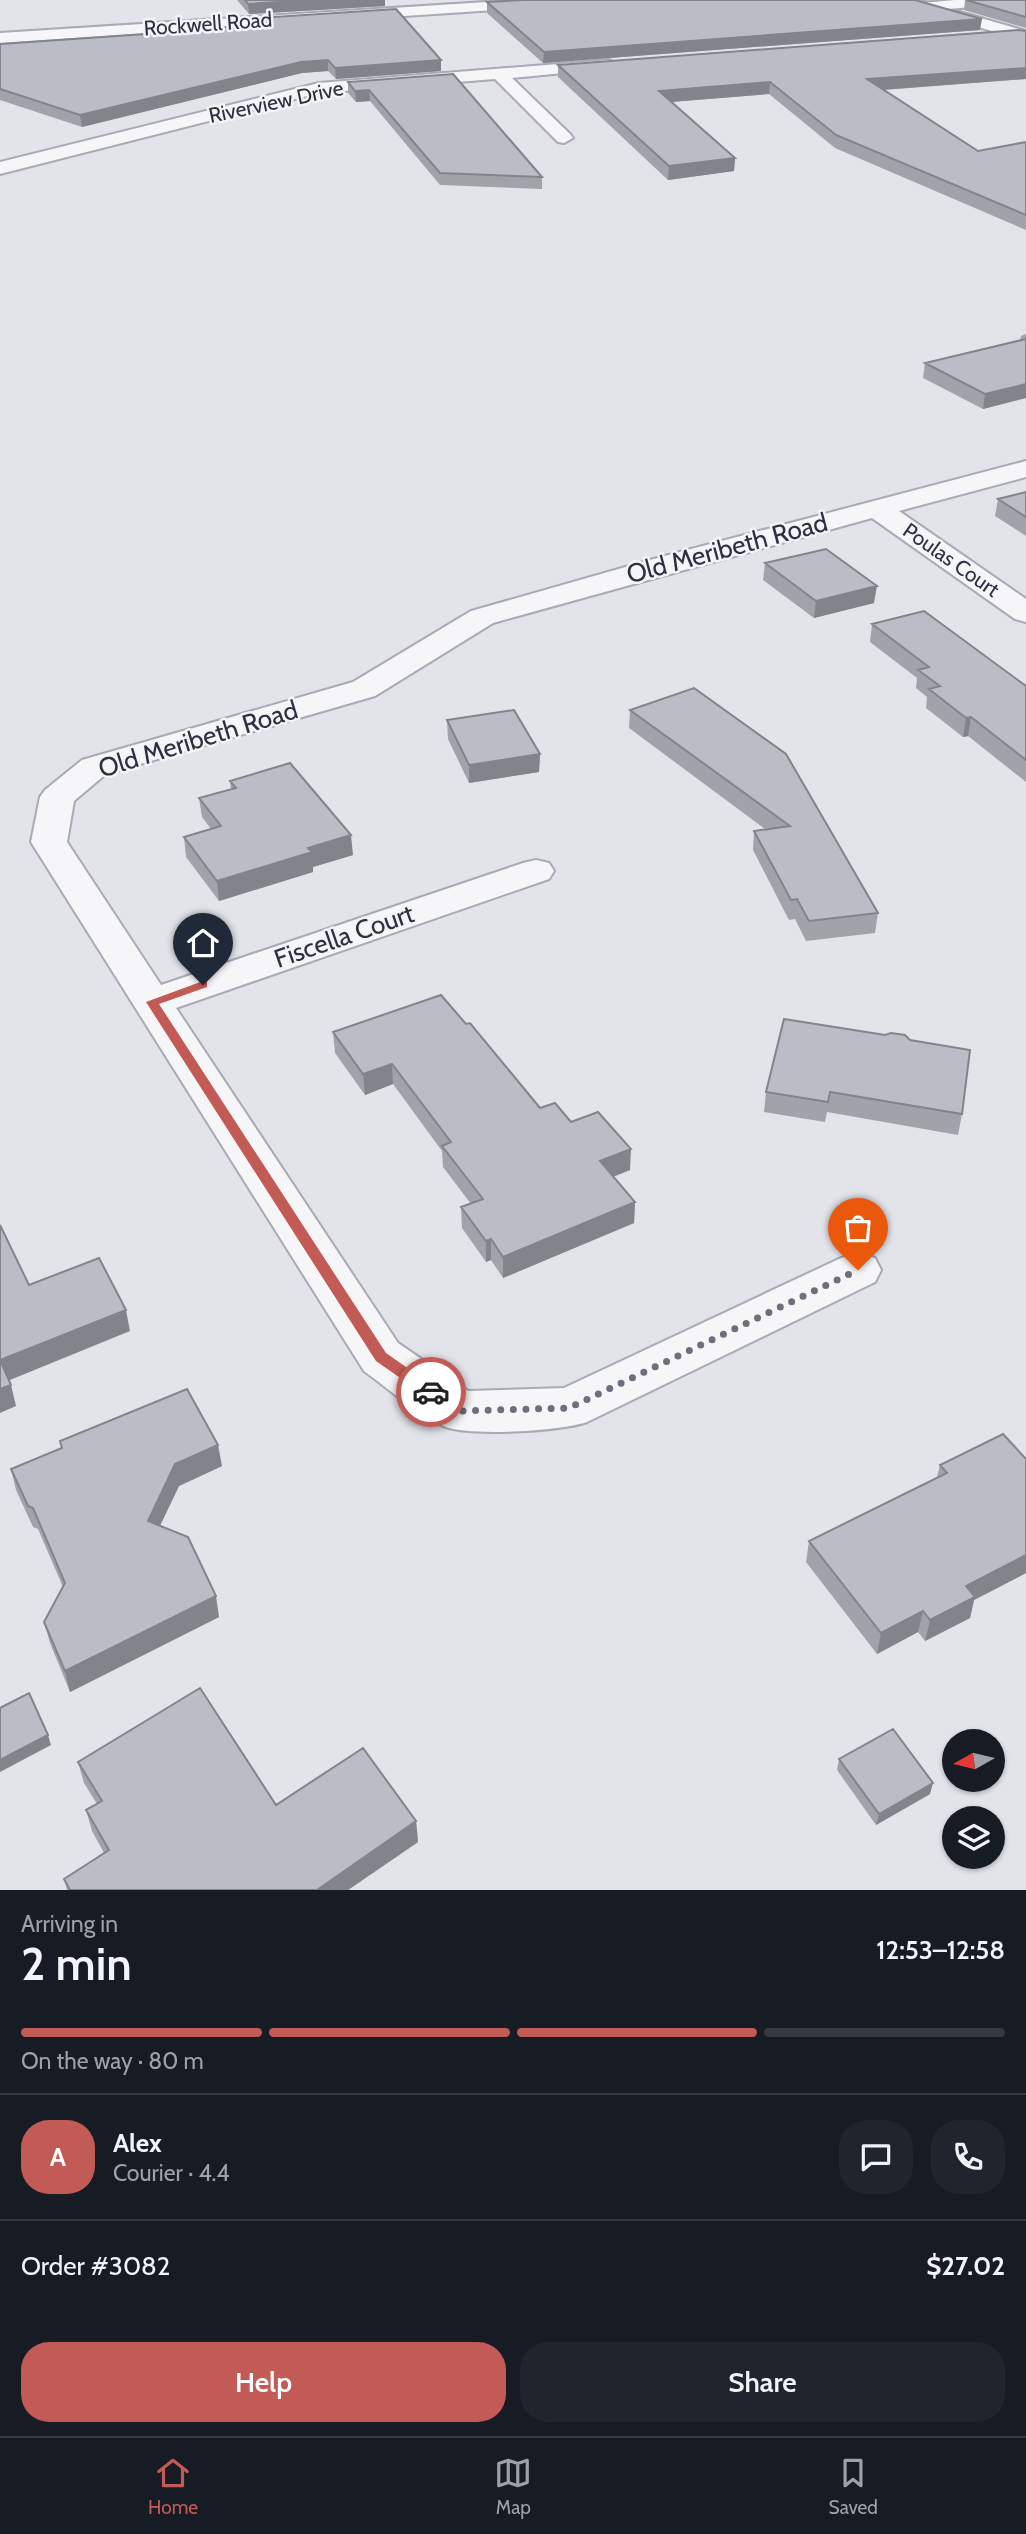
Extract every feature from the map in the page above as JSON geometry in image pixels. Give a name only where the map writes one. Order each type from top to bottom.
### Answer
[{"type":"street","name":"Rockwell Road","points":[[0,38],[583,0]]},
{"type":"street","points":[[902,0],[1023,35]]},
{"type":"street","points":[[922,7],[1011,0]]},
{"type":"street","points":[[978,38],[1023,35]]},
{"type":"street","name":"Riverview Drive","points":[[0,168],[319,88],[621,64]]},
{"type":"street","points":[[498,74],[564,138]]},
{"type":"street","name":"Old Meribeth Road","points":[[858,1270],[569,1408],[459,1411],[381,1357],[49,842],[57,797],[94,767],[364,689],[482,617],[1026,469]]},
{"type":"street","name":"Poulas Court","points":[[876,508],[1026,613]]},
{"type":"street","name":"Fiscella Court","points":[[152,1002],[536,871]]},
{"type":"building","points":[[245,0],[312,0],[248,4]]},
{"type":"building","points":[[915,0],[982,19],[544,52],[487,2]]},
{"type":"building","points":[[966,0],[1026,0],[1026,17]]},
{"type":"building","points":[[396,9],[441,60],[335,68],[328,60],[301,62],[80,115],[0,89],[0,44],[263,24],[258,18]]},
{"type":"building","points":[[1026,31],[1026,68],[867,79],[978,151],[1026,142],[1026,215],[836,135],[770,82],[659,91],[735,158],[669,166],[558,65]]},
{"type":"building","points":[[453,74],[542,177],[440,173],[369,90],[355,91],[348,82]]},
{"type":"building","points":[[1026,339],[1026,384],[985,394],[925,363]]},
{"type":"building","points":[[1026,492],[1026,517],[998,499]]},
{"type":"building","points":[[826,549],[877,586],[816,601],[765,563]]},
{"type":"building","points":[[924,611],[1026,686],[1026,760],[971,717],[966,718],[929,689],[940,686],[918,670],[929,667],[872,624]]},
{"type":"building","points":[[694,688],[786,754],[878,913],[809,921],[797,899],[791,900],[754,831],[790,826],[630,710]]},
{"type":"building","points":[[514,710],[540,754],[469,765],[447,720]]},
{"type":"building","points":[[290,763],[351,835],[308,848],[312,852],[217,881],[184,837],[221,826],[199,798],[236,788],[230,781]]},
{"type":"building","points":[[441,995],[466,1024],[470,1023],[540,1108],[555,1103],[571,1122],[598,1112],[631,1149],[600,1161],[635,1202],[503,1257],[491,1239],[486,1241],[461,1207],[483,1199],[442,1146],[451,1142],[392,1064],[363,1074],[333,1032]]},
{"type":"building","points":[[784,1019],[885,1035],[905,1035],[910,1040],[970,1050],[962,1114],[830,1092],[828,1102],[766,1092]]},
{"type":"building","points":[[0,1225],[29,1285],[99,1258],[126,1310],[0,1360]]},
{"type":"building","points":[[0,1360],[11,1385],[0,1389]]},
{"type":"building","points":[[187,1389],[218,1445],[175,1464],[148,1521],[188,1537],[216,1596],[65,1671],[44,1622],[65,1583],[33,1508],[28,1506],[11,1469],[62,1448],[60,1441]]},
{"type":"building","points":[[1003,1434],[1026,1459],[1026,1555],[966,1586],[975,1597],[930,1620],[923,1611],[881,1633],[809,1541],[947,1473],[940,1465]]},
{"type":"building","points":[[200,1688],[276,1805],[363,1748],[416,1821],[317,1890],[70,1890],[64,1879],[109,1850],[86,1810],[102,1801],[78,1762]]},
{"type":"building","points":[[29,1693],[48,1735],[0,1760],[0,1708]]},
{"type":"building","points":[[893,1729],[933,1783],[879,1814],[839,1759]]},
{"type":"way so far","points":[[431,1392],[459,1411],[569,1408],[858,1270]]},
{"type":"route","points":[[203,985],[152,1002],[381,1357],[431,1392]]}]
